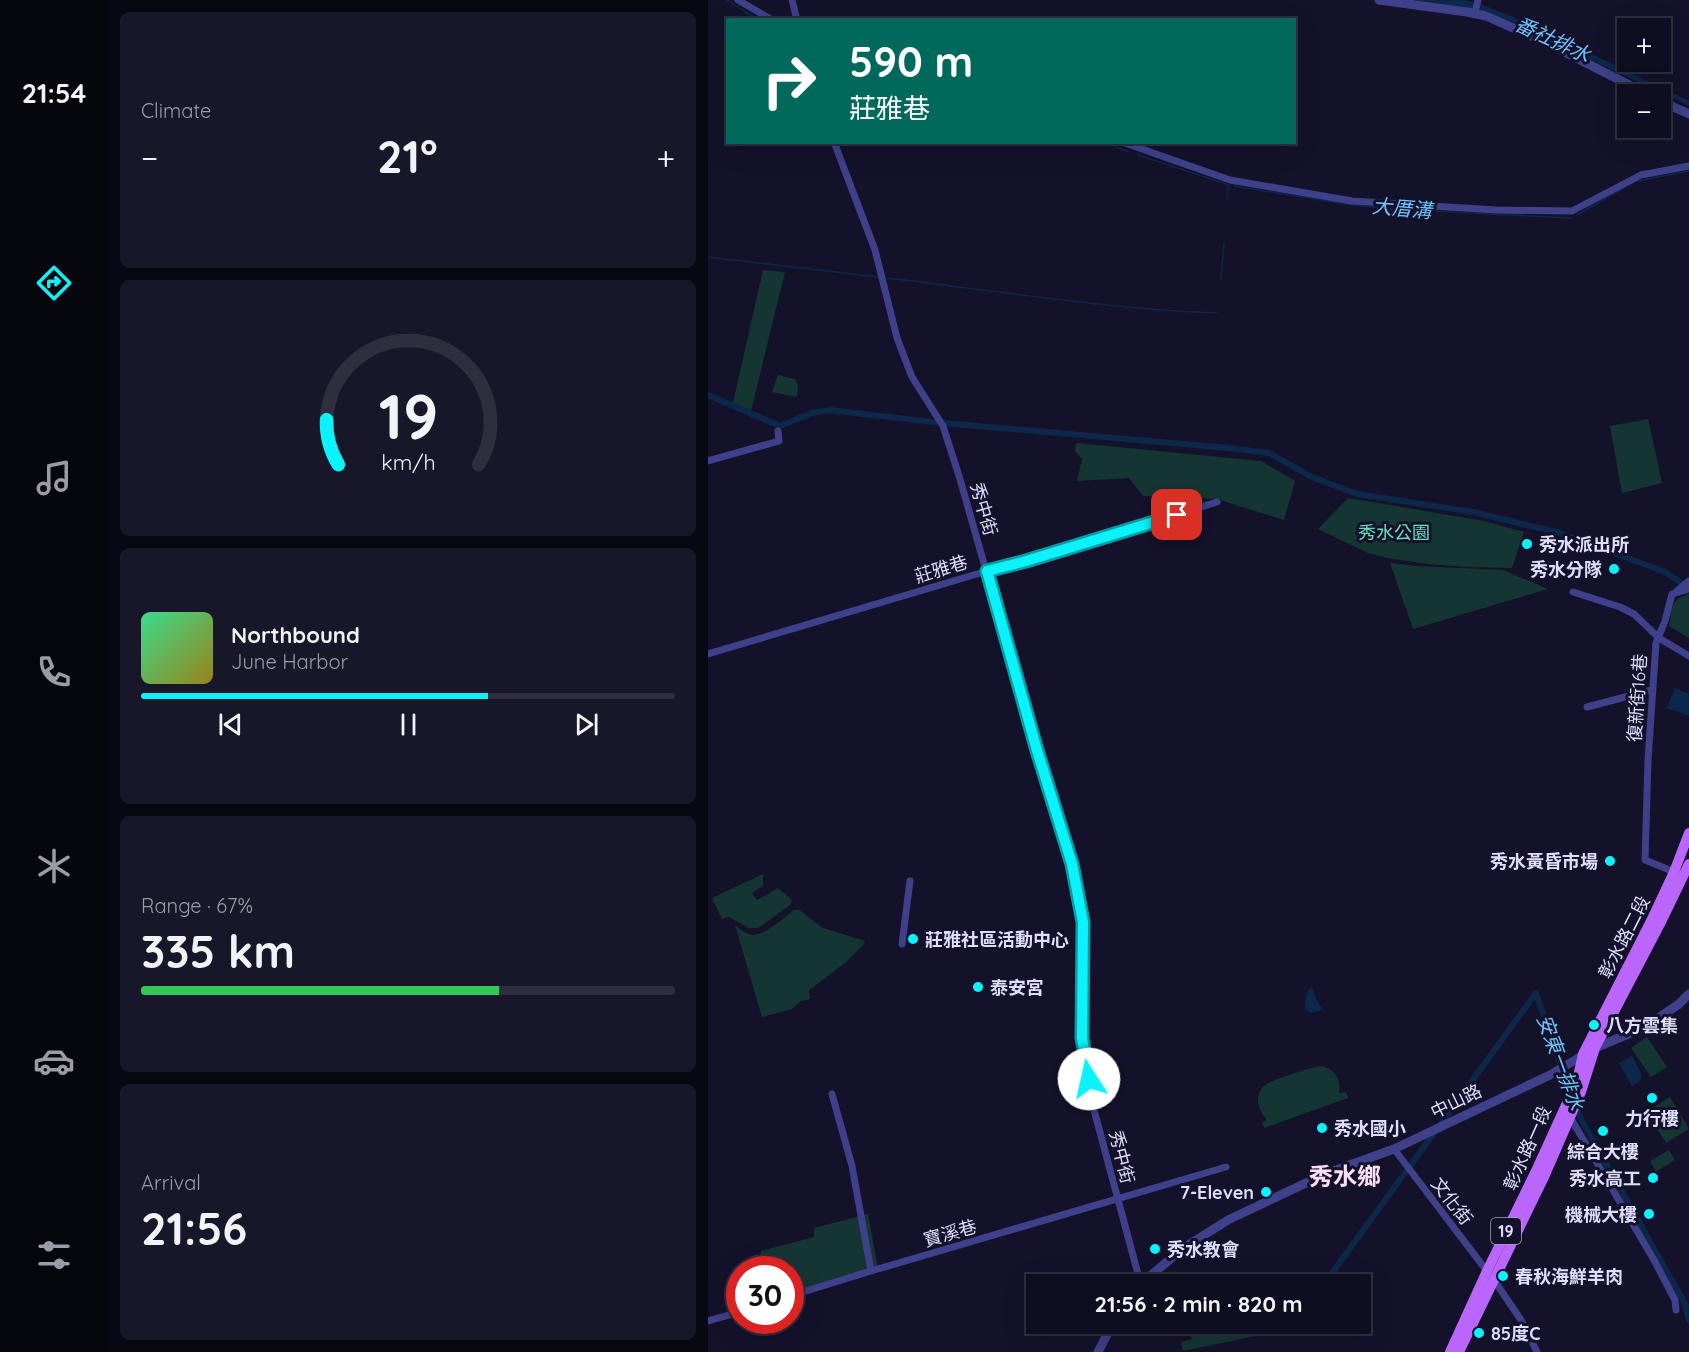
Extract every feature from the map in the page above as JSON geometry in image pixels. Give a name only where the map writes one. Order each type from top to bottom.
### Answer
[{"type":"main road","name":"彰水路二段","points":[[1595,1048],[1679,874],[1689,833]]},
{"type":"main road","name":"彰水路二段","points":[[1679,874],[1689,864]]},
{"type":"main road","name":"彰水路二段","points":[[1583,1054],[1656,923]]},
{"type":"main road","name":"彰水路一段","points":[[1568,1113],[1581,1092],[1595,1048]]},
{"type":"main road","name":"彰水路一段","points":[[1450,1352],[1544,1177],[1568,1113],[1583,1054]]},
{"type":"main road","name":"彰水路一段","points":[[1459,1352],[1490,1276]]},
{"type":"street","points":[[738,0],[769,18]]},
{"type":"street","points":[[792,0],[796,18]]},
{"type":"street","points":[[1379,0],[1486,16],[1627,84]]},
{"type":"street","points":[[1476,13],[1478,0]]},
{"type":"street","points":[[1671,105],[1689,114]]},
{"type":"street","name":"秀中街","points":[[835,144],[875,250],[897,338],[912,377],[943,426],[1072,864],[1083,922],[1082,1038],[1090,1095],[1138,1274]]},
{"type":"street","points":[[1128,144],[1230,180],[1352,201],[1496,210],[1572,211],[1641,175],[1689,166]]},
{"type":"street","points":[[708,461],[779,441],[778,431]]},
{"type":"street","name":"莊雅巷","points":[[708,654],[1026,561],[1217,502]]},
{"type":"street","points":[[1672,594],[1689,582]]},
{"type":"street","points":[[1672,594],[1689,589]]},
{"type":"street","points":[[1573,591],[1634,614],[1659,638],[1689,656]]},
{"type":"street","name":"復新街16巷","points":[[1672,594],[1656,643],[1648,760],[1645,860],[1679,874]]},
{"type":"street","points":[[1587,707],[1652,690]]},
{"type":"street","points":[[902,944],[910,881]]},
{"type":"street","name":"中山路","points":[[1152,1274],[1182,1248],[1228,1220],[1326,1174],[1394,1149],[1550,1075],[1583,1054],[1645,1027],[1679,1004],[1689,994]]},
{"type":"street","points":[[832,1094],[852,1166],[871,1271]]},
{"type":"street","points":[[1568,1113],[1654,1260],[1675,1300],[1676,1310]]},
{"type":"street","name":"文化街","points":[[1394,1149],[1521,1320],[1537,1352]]},
{"type":"street","name":"寶溪巷","points":[[804,1292],[1226,1167]]},
{"type":"street","points":[[708,1321],[726,1316]]},
{"type":"street","points":[[1098,1352],[1107,1334]]},
{"type":"green space","points":[[763,270],[785,272],[751,411],[733,403]]},
{"type":"green space","points":[[778,375],[795,379],[798,385],[797,397],[772,392]]},
{"type":"green space","points":[[1648,419],[1662,483],[1622,493],[1610,426]]},
{"type":"green space","points":[[1076,443],[1261,461],[1295,481],[1284,520],[1217,499],[1143,496],[1129,478],[1077,481],[1082,459],[1075,451]]},
{"type":"green space","name":"秀水公園","points":[[1348,498],[1484,521],[1524,532],[1512,568],[1428,564],[1388,558],[1368,553],[1318,529]]},
{"type":"green space","points":[[1390,563],[1503,570],[1548,589],[1413,629]]},
{"type":"green space","points":[[1689,594],[1689,638],[1669,626],[1675,602]]},
{"type":"green space","points":[[763,874],[763,886],[752,893],[757,900],[778,888],[792,900],[790,905],[758,928],[749,928],[729,917],[722,919],[712,898]]},
{"type":"green space","points":[[794,910],[799,910],[823,928],[865,941],[845,963],[809,990],[810,999],[801,1001],[792,1009],[762,1017],[735,925],[748,934],[757,935],[774,926]]},
{"type":"green space","points":[[1647,1037],[1667,1067],[1651,1077],[1631,1048]]},
{"type":"green space","points":[[1321,1066],[1336,1075],[1339,1093],[1346,1092],[1348,1098],[1264,1128],[1262,1122],[1267,1120],[1258,1103],[1261,1089],[1275,1080]]},
{"type":"green space","points":[[1670,1097],[1689,1129],[1666,1143],[1646,1112]]},
{"type":"green space","points":[[1669,1150],[1675,1160],[1656,1172],[1650,1161]]},
{"type":"green space","points":[[868,1214],[878,1269],[804,1292],[804,1256],[761,1256],[761,1251],[814,1237],[814,1228]]},
{"type":"green space","points":[[1189,1334],[1266,1334],[1183,1351],[1181,1342],[1193,1339]]},
{"type":"water","points":[[1413,0],[1463,0],[1474,2],[1473,9]]},
{"type":"water","name":"番社排水","points":[[1481,4],[1528,23],[1617,66],[1617,72],[1629,72],[1654,84],[1642,84],[1480,10]]},
{"type":"water","points":[[1671,92],[1689,101],[1689,106],[1671,98]]},
{"type":"water","points":[[1675,688],[1689,694],[1689,716],[1667,708]]},
{"type":"water","points":[[1311,988],[1323,1010],[1310,1013],[1306,1010],[1305,1002],[1308,990]]},
{"type":"water","points":[[1632,1056],[1641,1073],[1641,1078],[1632,1086],[1619,1063]]},
{"type":"waterway","name":"大厝溝","points":[[727,0],[755,18]]},
{"type":"waterway","name":"大厝溝","points":[[1107,144],[1129,152]]},
{"type":"waterway","name":"大厝溝","points":[[1138,155],[1229,185]]},
{"type":"waterway","name":"大厝溝","points":[[1638,181],[1689,171]]},
{"type":"waterway","points":[[1227,200],[1228,186]]},
{"type":"waterway","name":"大厝溝","points":[[1234,186],[1389,209],[1571,218]]},
{"type":"waterway","name":"大厝溝","points":[[1577,215],[1626,187]]},
{"type":"waterway","points":[[1221,279],[1224,244]]},
{"type":"waterway","points":[[708,257],[878,277]]},
{"type":"waterway","points":[[888,278],[1093,304],[1217,313]]},
{"type":"waterway","points":[[708,395],[780,426],[812,413],[830,410],[932,422],[1269,453],[1312,477],[1357,494],[1473,512],[1560,533],[1665,572],[1683,584]]},
{"type":"waterway","name":"安東一排水","points":[[1331,1274],[1536,993],[1571,1095]]},
{"type":"waterway","name":"安東一排水","points":[[1575,1105],[1685,1304],[1689,1320]]},
{"type":"place","name":"秀水派出所","points":[[1527,544]]},
{"type":"place","name":"秀水分隊","points":[[1614,569]]},
{"type":"place","name":"秀水黃昏市場","points":[[1610,861]]},
{"type":"place","name":"莊雅社區活動中心","points":[[913,939]]},
{"type":"place","name":"泰安宮","points":[[978,987]]},
{"type":"place","name":"八方雲集","points":[[1594,1025]]},
{"type":"place","name":"力行樓","points":[[1652,1098]]},
{"type":"place","name":"秀水國小","points":[[1322,1128]]},
{"type":"place","name":"綜合大樓","points":[[1603,1131]]},
{"type":"place","name":"秀水高工","points":[[1653,1178]]},
{"type":"place","name":"7-Eleven","points":[[1266,1192]]},
{"type":"place","name":"機械大樓","points":[[1649,1214]]},
{"type":"place","name":"秀水教會","points":[[1155,1249]]},
{"type":"place","name":"春秋海鮮羊肉","points":[[1503,1276]]},
{"type":"place","name":"85度C","points":[[1479,1333]]},
{"type":"district","name":"秀水鄉","points":[[1345,1176]]},
{"type":"route","points":[[1089,1079],[1081,1022],[1083,922],[1072,864],[1036,747],[987,571],[1177,515]]}]
